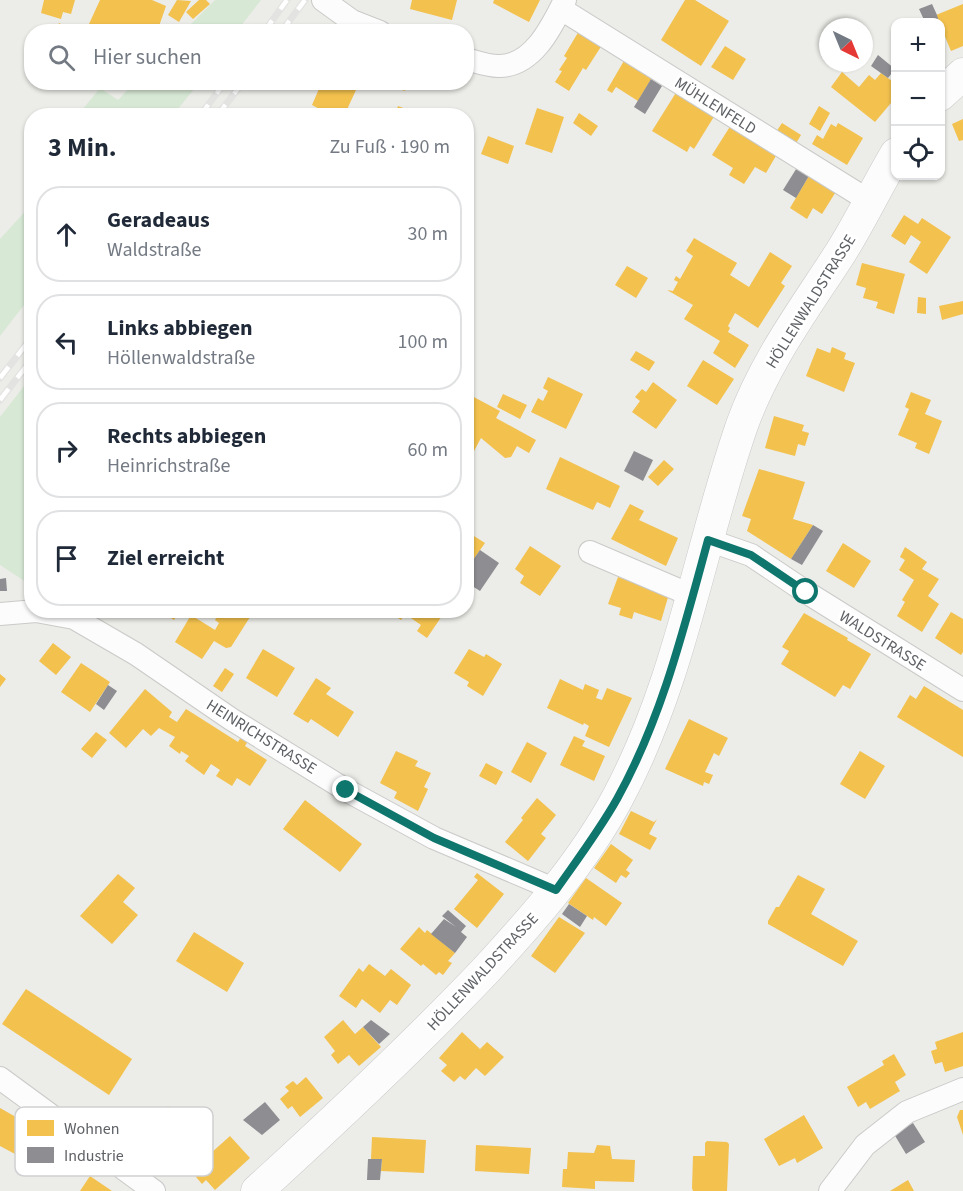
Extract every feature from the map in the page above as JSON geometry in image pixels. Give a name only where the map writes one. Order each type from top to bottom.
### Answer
[{"type":"street","points":[[323,0],[360,24]]},
{"type":"street","points":[[474,60],[500,66],[524,58],[541,42],[563,4]]},
{"type":"street","name":"MÜHLENFELD","points":[[563,4],[871,202]]},
{"type":"street","points":[[945,90],[963,74]]},
{"type":"street","name":"HÖLLENWALDSTRASSE","points":[[257,1191],[360,1097],[447,1011],[506,948],[556,890],[618,798],[646,739],[670,676],[743,424],[759,385],[785,336],[871,202],[891,164]]},
{"type":"street","name":"WALDSTRASSE","points":[[708,540],[751,555],[963,690]]},
{"type":"street","points":[[590,552],[693,596]]},
{"type":"street","name":"HEINRICHSTRASSE","points":[[0,614],[24,612]]},
{"type":"street","name":"HEINRICHSTRASSE","points":[[74,618],[135,654],[231,719],[346,790],[434,838],[556,890]]},
{"type":"street","points":[[0,1078],[40,1107]]},
{"type":"street","points":[[830,1191],[865,1145],[907,1112],[963,1089]]},
{"type":"street","points":[[134,1176],[154,1191]]},
{"type":"green space","points":[[215,0],[261,0],[242,24],[191,24]]},
{"type":"green space","points":[[98,90],[103,90],[118,100],[127,90],[193,90],[179,108],[84,108]]},
{"type":"green space","points":[[24,213],[24,305],[0,336],[0,239]]},
{"type":"green space","points":[[24,386],[24,581],[0,565],[0,417]]},
{"type":"building: Wohnen","points":[[44,0],[75,0],[71,14],[63,12],[61,19],[41,13]]},
{"type":"building: Wohnen","points":[[100,0],[152,0],[166,6],[160,24],[89,24]]},
{"type":"building: Wohnen","points":[[177,0],[191,1],[179,22],[168,15]]},
{"type":"building: Wohnen","points":[[199,0],[206,0],[210,4],[193,19],[186,12]]},
{"type":"building: Wohnen","points":[[412,0],[457,0],[452,20],[410,9]]},
{"type":"building: Wohnen","points":[[494,0],[540,0],[529,22],[493,3]]},
{"type":"building: Wohnen","points":[[685,0],[695,0],[729,21],[701,66],[661,40]]},
{"type":"building: Wohnen","points":[[963,4],[963,46],[951,51],[945,37],[945,18],[937,18],[936,15]]},
{"type":"building: Wohnen","points":[[579,31],[602,45],[586,70],[583,68],[569,91],[555,82],[567,58],[564,56]]},
{"type":"building: Wohnen","points":[[725,46],[746,59],[733,80],[711,67]]},
{"type":"building: Wohnen","points":[[625,59],[653,76],[638,101],[616,87],[612,93],[607,90]]},
{"type":"building: Wohnen","points":[[842,72],[859,87],[869,75],[875,80],[881,73],[891,80],[891,103],[875,122],[831,87]]},
{"type":"building: Wohnen","points":[[319,90],[356,90],[348,108],[318,108],[312,105]]},
{"type":"building: Wohnen","points":[[677,91],[715,115],[694,149],[690,146],[687,152],[652,131]]},
{"type":"building: Wohnen","points":[[819,106],[830,113],[820,131],[809,124]]},
{"type":"building: Wohnen","points":[[537,108],[564,117],[552,153],[525,144]]},
{"type":"building: Wohnen","points":[[579,113],[598,126],[591,136],[573,123]]},
{"type":"building: Wohnen","points":[[963,119],[963,140],[959,141],[952,124]]},
{"type":"building: Wohnen","points":[[782,123],[801,135],[795,145],[776,132]]},
{"type":"building: Wohnen","points":[[838,123],[863,138],[847,165],[812,144],[817,135],[823,139],[831,124],[836,127]]},
{"type":"building: Wohnen","points":[[731,125],[777,154],[766,173],[755,167],[744,184],[729,175],[733,168],[712,155]]},
{"type":"building: Wohnen","points":[[488,136],[514,146],[508,164],[481,154]]},
{"type":"building: Wohnen","points":[[810,174],[837,190],[822,214],[813,208],[807,219],[790,208]]},
{"type":"building: Wohnen","points":[[904,215],[918,224],[922,218],[951,237],[927,274],[909,262],[921,242],[911,235],[905,245],[891,236]]},
{"type":"building: Wohnen","points":[[694,238],[737,263],[730,275],[749,287],[770,252],[792,266],[781,283],[785,286],[758,328],[735,313],[728,326],[730,328],[728,332],[749,345],[735,368],[713,353],[720,341],[684,319],[693,305],[667,290],[673,291],[678,282],[674,280],[676,276],[680,279],[693,256],[686,251]]},
{"type":"building: Wohnen","points":[[862,263],[905,274],[894,314],[876,308],[878,302],[863,298],[866,288],[856,285]]},
{"type":"building: Wohnen","points":[[627,266],[648,278],[636,298],[615,285]]},
{"type":"building: Wohnen","points":[[918,297],[926,298],[926,314],[917,313]]},
{"type":"building: Wohnen","points":[[963,301],[963,314],[942,320],[939,306]]},
{"type":"building: Wohnen","points":[[832,347],[846,353],[844,359],[855,363],[844,392],[806,376],[817,348],[830,353]]},
{"type":"building: Wohnen","points":[[636,351],[655,362],[649,371],[630,360]]},
{"type":"building: Wohnen","points":[[703,360],[734,379],[717,405],[687,386]]},
{"type":"building: Wohnen","points":[[548,377],[583,394],[566,429],[531,412],[538,398],[543,401],[548,391],[543,388]]},
{"type":"building: Wohnen","points":[[653,382],[677,400],[656,429],[632,412],[640,401],[635,397],[642,389],[646,392]]},
{"type":"building: Wohnen","points":[[911,392],[931,400],[925,414],[942,421],[929,454],[915,448],[917,443],[898,435],[909,409],[905,407]]},
{"type":"building: Wohnen","points":[[503,394],[527,405],[520,419],[497,407]]},
{"type":"building: Wohnen","points":[[474,397],[500,411],[496,418],[536,440],[529,453],[517,446],[511,457],[505,458],[481,438],[474,451]]},
{"type":"building: Wohnen","points":[[774,416],[804,425],[802,431],[809,433],[805,446],[798,444],[795,456],[765,448]]},
{"type":"building: Wohnen","points":[[560,457],[620,486],[610,508],[597,502],[593,510],[546,489]]},
{"type":"building: Wohnen","points":[[664,460],[674,469],[658,486],[648,477]]},
{"type":"building: Wohnen","points":[[759,469],[805,482],[793,519],[813,525],[791,559],[747,531],[751,519],[742,516]]},
{"type":"building: Wohnen","points":[[630,504],[644,511],[639,520],[678,538],[666,566],[611,539]]},
{"type":"building: Wohnen","points":[[474,536],[485,543],[474,559]]},
{"type":"building: Wohnen","points":[[843,543],[871,561],[854,588],[826,571]]},
{"type":"building: Wohnen","points":[[530,546],[561,566],[540,596],[520,583],[524,576],[515,569]]},
{"type":"building: Wohnen","points":[[905,547],[927,562],[922,569],[939,579],[928,596],[939,604],[922,632],[897,616],[905,602],[902,600],[914,580],[899,570],[905,560],[900,557]]},
{"type":"building: Wohnen","points":[[618,577],[669,594],[661,621],[634,612],[632,619],[619,615],[621,608],[608,604]]},
{"type":"building: Wohnen","points":[[951,612],[963,619],[963,652],[961,655],[935,638]]},
{"type":"building: Wohnen","points":[[804,613],[871,654],[850,689],[843,685],[835,697],[781,664],[789,651],[782,647]]},
{"type":"building: Wohnen","points":[[189,618],[196,618],[215,630],[219,623],[215,620],[216,618],[249,618],[231,647],[226,648],[214,641],[202,659],[175,642]]},
{"type":"building: Wohnen","points":[[411,618],[441,618],[427,638],[417,631],[421,625]]},
{"type":"building: Wohnen","points":[[53,643],[71,657],[56,675],[39,661]]},
{"type":"building: Wohnen","points":[[263,649],[295,668],[277,697],[246,678]]},
{"type":"building: Wohnen","points":[[469,649],[484,657],[486,654],[502,664],[483,696],[467,686],[469,682],[454,673]]},
{"type":"building: Wohnen","points":[[81,663],[110,682],[90,712],[61,692]]},
{"type":"building: Wohnen","points":[[225,668],[234,674],[222,692],[213,686]]},
{"type":"building: Wohnen","points":[[0,674],[6,679],[0,687]]},
{"type":"building: Wohnen","points":[[316,678],[331,688],[326,694],[354,712],[338,737],[311,719],[308,723],[293,714]]},
{"type":"building: Wohnen","points":[[560,679],[583,690],[585,684],[599,690],[596,698],[602,700],[607,688],[632,698],[609,747],[585,736],[589,726],[547,708]]},
{"type":"building: Wohnen","points":[[924,686],[963,710],[963,757],[897,717],[910,695],[916,699]]},
{"type":"building: Wohnen","points":[[145,689],[172,712],[169,717],[177,722],[186,709],[238,742],[241,737],[248,741],[245,746],[267,760],[250,786],[237,778],[232,786],[216,776],[220,770],[211,764],[204,775],[185,761],[189,756],[181,751],[180,754],[169,746],[175,737],[159,728],[151,736],[143,729],[126,748],[109,733]]},
{"type":"building: Wohnen","points":[[689,719],[728,738],[719,756],[714,753],[705,772],[713,775],[709,784],[704,782],[703,786],[665,769]]},
{"type":"building: Wohnen","points":[[96,732],[107,740],[92,758],[81,749]]},
{"type":"building: Wohnen","points":[[574,736],[585,741],[582,746],[605,756],[594,781],[560,765]]},
{"type":"building: Wohnen","points":[[527,742],[547,753],[531,783],[511,772]]},
{"type":"building: Wohnen","points":[[396,751],[418,761],[415,766],[431,773],[424,787],[428,789],[418,811],[394,798],[397,792],[380,783]]},
{"type":"building: Wohnen","points":[[860,751],[885,766],[865,799],[840,784]]},
{"type":"building: Wohnen","points":[[486,763],[503,772],[496,785],[479,776]]},
{"type":"building: Wohnen","points":[[537,798],[556,815],[541,834],[546,838],[528,861],[505,842]]},
{"type":"building: Wohnen","points":[[305,800],[362,844],[340,872],[283,829]]},
{"type":"building: Wohnen","points":[[631,811],[654,822],[657,819],[649,834],[657,838],[650,850],[619,834]]},
{"type":"building: Wohnen","points":[[611,844],[633,860],[626,870],[630,873],[626,878],[621,875],[616,883],[594,868]]},
{"type":"building: Wohnen","points":[[477,873],[504,894],[477,928],[454,909],[478,880],[474,877]]},
{"type":"building: Wohnen","points":[[118,874],[135,888],[123,902],[138,915],[112,944],[80,916]]},
{"type":"building: Wohnen","points":[[798,875],[825,889],[811,914],[858,941],[843,966],[768,924],[776,907],[779,907]]},
{"type":"building: Wohnen","points":[[586,878],[622,903],[606,926],[568,903]]},
{"type":"building: Wohnen","points":[[559,917],[585,933],[555,973],[531,956]]},
{"type":"building: Wohnen","points":[[419,927],[425,933],[427,930],[455,953],[448,961],[452,963],[443,975],[439,972],[436,975],[423,964],[421,966],[400,949]]},
{"type":"building: Wohnen","points":[[194,932],[244,963],[227,992],[176,961]]},
{"type":"building: Wohnen","points":[[369,964],[385,976],[391,969],[411,985],[397,1005],[390,1000],[380,1013],[362,999],[356,1008],[339,996],[359,968],[363,972]]},
{"type":"building: Wohnen","points":[[26,989],[132,1059],[109,1095],[2,1024]]},
{"type":"building: Wohnen","points":[[343,1020],[355,1034],[363,1027],[381,1047],[359,1066],[349,1055],[338,1064],[331,1055],[335,1051],[324,1037]]},
{"type":"building: Wohnen","points":[[462,1032],[480,1049],[487,1042],[504,1057],[485,1076],[476,1068],[465,1080],[460,1076],[454,1082],[441,1071],[447,1065],[439,1058]]},
{"type":"building: Wohnen","points":[[963,1032],[963,1066],[945,1072],[942,1062],[935,1064],[931,1051],[937,1049],[935,1042]]},
{"type":"building: Wohnen","points":[[894,1054],[906,1075],[895,1082],[900,1091],[870,1109],[866,1102],[858,1107],[847,1087],[884,1065],[882,1061]]},
{"type":"building: Wohnen","points":[[306,1077],[323,1098],[300,1117],[292,1106],[288,1109],[280,1099],[289,1091],[285,1087],[293,1081],[297,1085]]},
{"type":"building: Wohnen","points":[[0,1108],[15,1116],[15,1154],[0,1146]]},
{"type":"building: Wohnen","points":[[960,1110],[963,1110],[963,1135],[957,1117]]},
{"type":"building: Wohnen","points":[[804,1115],[823,1148],[797,1163],[795,1158],[779,1166],[764,1139]]},
{"type":"building: Wohnen","points":[[230,1136],[250,1158],[215,1190],[206,1180],[202,1184],[195,1176],[213,1176],[213,1151]]},
{"type":"building: Wohnen","points":[[372,1137],[426,1140],[424,1173],[381,1171],[382,1159],[371,1159]]},
{"type":"building: Wohnen","points":[[707,1141],[729,1144],[727,1191],[693,1191],[693,1156],[705,1156]]},
{"type":"building: Wohnen","points":[[476,1145],[531,1148],[529,1174],[475,1171]]},
{"type":"building: Wohnen","points":[[597,1145],[610,1146],[612,1159],[635,1160],[634,1182],[595,1181],[595,1189],[562,1187],[563,1169],[567,1169],[568,1152],[594,1153]]},
{"type":"building: Wohnen","points":[[90,1176],[112,1191],[80,1191]]},
{"type":"building: Wohnen","points":[[908,1180],[914,1191],[890,1191]]},
{"type":"building: Industrie","points":[[932,4],[938,18],[923,18],[919,9]]},
{"type":"building: Industrie","points":[[878,55],[891,66],[891,74],[888,78],[873,67]]},
{"type":"building: Industrie","points":[[651,79],[662,86],[645,114],[634,107]]},
{"type":"building: Industrie","points":[[798,166],[810,174],[796,198],[783,190]]},
{"type":"building: Industrie","points":[[634,451],[653,460],[643,481],[624,471]]},
{"type":"building: Industrie","points":[[813,525],[823,531],[802,565],[791,559]]},
{"type":"building: Industrie","points":[[480,550],[499,563],[480,591],[474,587],[474,559]]},
{"type":"building: Industrie","points":[[6,578],[7,591],[0,591],[0,579]]},
{"type":"building: Industrie","points":[[108,685],[117,691],[104,710],[96,704]]},
{"type":"building: Industrie","points":[[569,904],[587,916],[580,927],[562,914]]},
{"type":"building: Industrie","points":[[448,910],[466,926],[461,932],[467,937],[455,953],[431,934],[444,919],[456,927],[442,916]]},
{"type":"building: Industrie","points":[[371,1020],[390,1034],[379,1044],[363,1027]]},
{"type":"building: Industrie","points":[[265,1102],[280,1120],[262,1135],[243,1120]]},
{"type":"building: Industrie","points":[[913,1123],[925,1142],[906,1154],[894,1134]]},
{"type":"building: Industrie","points":[[368,1159],[382,1159],[380,1180],[367,1180]]},
{"type":"railway","points":[[270,24],[287,0]]},
{"type":"railway","points":[[287,24],[305,0]]},
{"type":"railway","points":[[206,108],[219,90]]},
{"type":"railway","points":[[223,108],[237,90]]},
{"type":"railway","points":[[0,378],[24,347]]},
{"type":"railway","points":[[0,400],[24,369]]},
{"type":"route","points":[[346,790],[434,838],[556,890],[618,798],[646,739],[670,676],[708,540],[751,555],[806,592]]}]
